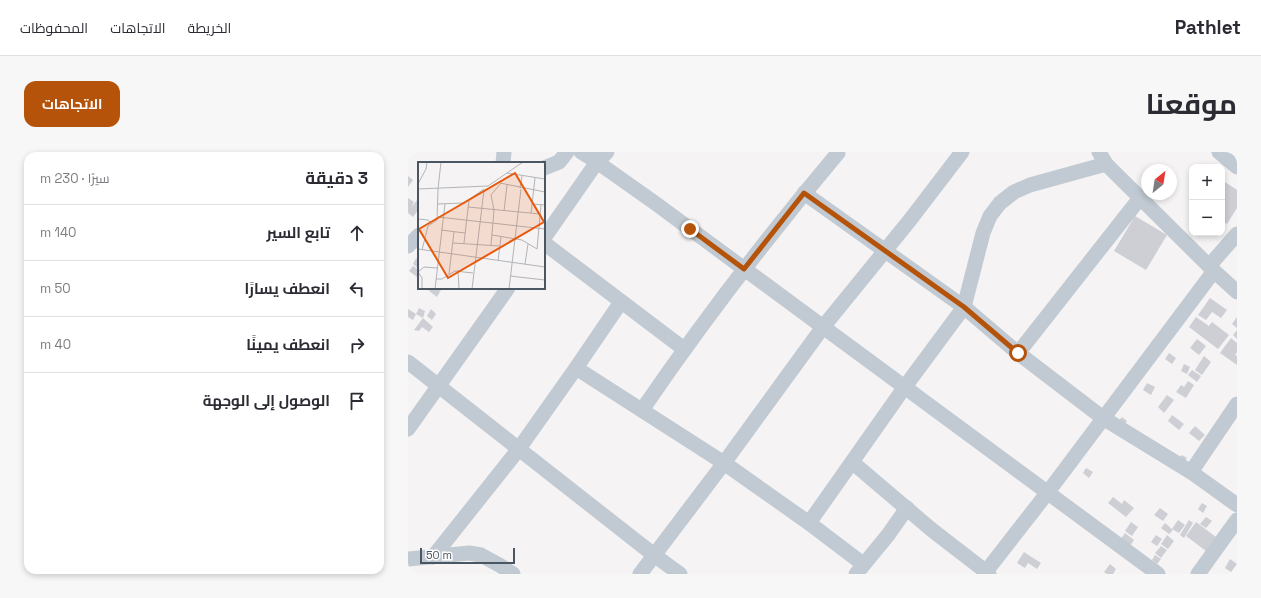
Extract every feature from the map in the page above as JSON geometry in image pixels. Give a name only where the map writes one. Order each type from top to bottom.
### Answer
[{"type":"street","points":[[503,162],[504,152]]},
{"type":"street","points":[[545,168],[559,162],[567,152]]},
{"type":"street","points":[[581,152],[602,157],[744,269],[1158,574]]},
{"type":"street","points":[[642,410],[684,349],[744,269],[838,152]]},
{"type":"street","points":[[640,574],[724,463],[823,327],[910,220],[962,152]]},
{"type":"street","points":[[1219,152],[1237,167]]},
{"type":"street","points":[[545,237],[602,157]]},
{"type":"street","points":[[810,523],[904,388],[964,307],[983,233],[990,216],[1000,202],[1014,192],[1102,158],[1211,269],[1237,292]]},
{"type":"street","points":[[804,193],[964,307],[1018,353],[1103,418],[1191,472],[1237,505]]},
{"type":"street","points":[[1018,353],[1140,198]]},
{"type":"street","points":[[852,462],[932,530],[986,573],[1103,418],[1237,234]]},
{"type":"street","points":[[408,246],[418,236]]},
{"type":"street","points":[[545,244],[684,349]]},
{"type":"street","points":[[408,429],[507,289]]},
{"type":"street","points":[[433,557],[518,450],[621,302]]},
{"type":"street","points":[[408,362],[518,450],[680,574]]},
{"type":"street","points":[[576,368],[724,463],[810,523],[859,569],[888,535],[907,508]]},
{"type":"street","points":[[1191,472],[1235,410]]},
{"type":"street","points":[[1198,574],[1237,520]]},
{"type":"street","points":[[408,559],[469,553],[481,555],[504,571]]},
{"type":"building","points":[[408,176],[413,180],[408,187]]},
{"type":"building","points":[[1225,182],[1237,190],[1237,208],[1227,224],[1225,223]]},
{"type":"building","points":[[408,198],[414,202],[412,207],[418,200],[418,210],[413,217],[408,213]]},
{"type":"building","points":[[1135,216],[1167,235],[1146,270],[1114,251]]},
{"type":"building","points":[[416,258],[418,260],[418,268],[413,264]]},
{"type":"building","points":[[413,266],[418,269],[418,276],[417,277],[409,271]]},
{"type":"building","points":[[430,289],[441,289],[437,297],[428,290]]},
{"type":"building","points":[[1210,298],[1227,310],[1221,318],[1212,312],[1206,320],[1198,315]]},
{"type":"building","points":[[419,308],[425,311],[423,318],[416,314]]},
{"type":"building","points":[[408,309],[416,314],[413,320],[408,317]]},
{"type":"building","points":[[431,309],[436,314],[432,320],[427,316]]},
{"type":"building","points":[[1196,317],[1209,326],[1212,322],[1229,335],[1218,349],[1189,327]]},
{"type":"building","points":[[1237,317],[1237,328],[1232,324]]},
{"type":"building","points":[[423,318],[433,327],[429,332],[422,327],[419,331],[414,330]]},
{"type":"building","points":[[1237,330],[1237,339],[1233,335]]},
{"type":"building","points":[[1231,338],[1237,343],[1237,352],[1235,355],[1237,356],[1237,365],[1220,353]]},
{"type":"building","points":[[1197,339],[1206,346],[1199,355],[1190,348]]},
{"type":"building","points":[[1169,353],[1176,358],[1172,364],[1165,359]]},
{"type":"building","points":[[1204,356],[1211,362],[1202,375],[1195,370]]},
{"type":"building","points":[[1184,364],[1190,367],[1187,374],[1181,371]]},
{"type":"building","points":[[1192,370],[1201,376],[1197,382],[1188,375]]},
{"type":"building","points":[[1188,381],[1194,385],[1186,398],[1176,392],[1181,385],[1184,387]]},
{"type":"building","points":[[1147,383],[1155,387],[1151,395],[1143,390]]},
{"type":"building","points":[[1167,395],[1174,400],[1164,413],[1158,407]]},
{"type":"building","points":[[1172,415],[1184,424],[1179,430],[1168,421]]},
{"type":"building","points":[[1122,417],[1127,421],[1123,427],[1117,423]]},
{"type":"building","points":[[1195,426],[1205,435],[1199,441],[1189,433]]},
{"type":"building","points":[[1182,455],[1187,458],[1183,464],[1178,460]]},
{"type":"building","points":[[1086,468],[1093,472],[1089,478],[1083,473]]},
{"type":"building","points":[[1113,497],[1122,504],[1124,500],[1134,508],[1126,517],[1108,503]]},
{"type":"building","points":[[1202,503],[1207,506],[1203,513],[1198,509]]},
{"type":"building","points":[[1160,508],[1168,514],[1163,521],[1154,515]]},
{"type":"building","points":[[1206,517],[1212,521],[1206,528],[1200,524]]},
{"type":"building","points":[[1178,520],[1185,525],[1179,533],[1172,529]]},
{"type":"building","points":[[1189,520],[1193,523],[1184,538],[1180,535]]},
{"type":"building","points":[[1131,522],[1138,527],[1132,536],[1125,531]]},
{"type":"building","points":[[1196,522],[1220,540],[1210,554],[1186,536]]},
{"type":"building","points":[[1165,523],[1173,530],[1169,534],[1161,528]]},
{"type":"building","points":[[1125,533],[1134,540],[1130,546],[1120,540]]},
{"type":"building","points":[[1156,535],[1162,539],[1157,546],[1151,542]]},
{"type":"building","points":[[1167,535],[1174,541],[1168,549],[1161,544]]},
{"type":"building","points":[[1161,546],[1167,550],[1161,558],[1155,553]]},
{"type":"building","points":[[1024,552],[1041,563],[1037,569],[1028,563],[1025,568],[1017,563]]},
{"type":"building","points":[[1155,555],[1161,559],[1157,564],[1152,560]]},
{"type":"building","points":[[1230,559],[1237,564],[1231,572],[1225,568]]},
{"type":"building","points":[[1110,564],[1116,569],[1113,574],[1107,574],[1104,572]]},
{"type":"route","points":[[690,229],[744,269],[804,193],[964,307],[1018,353]]}]
